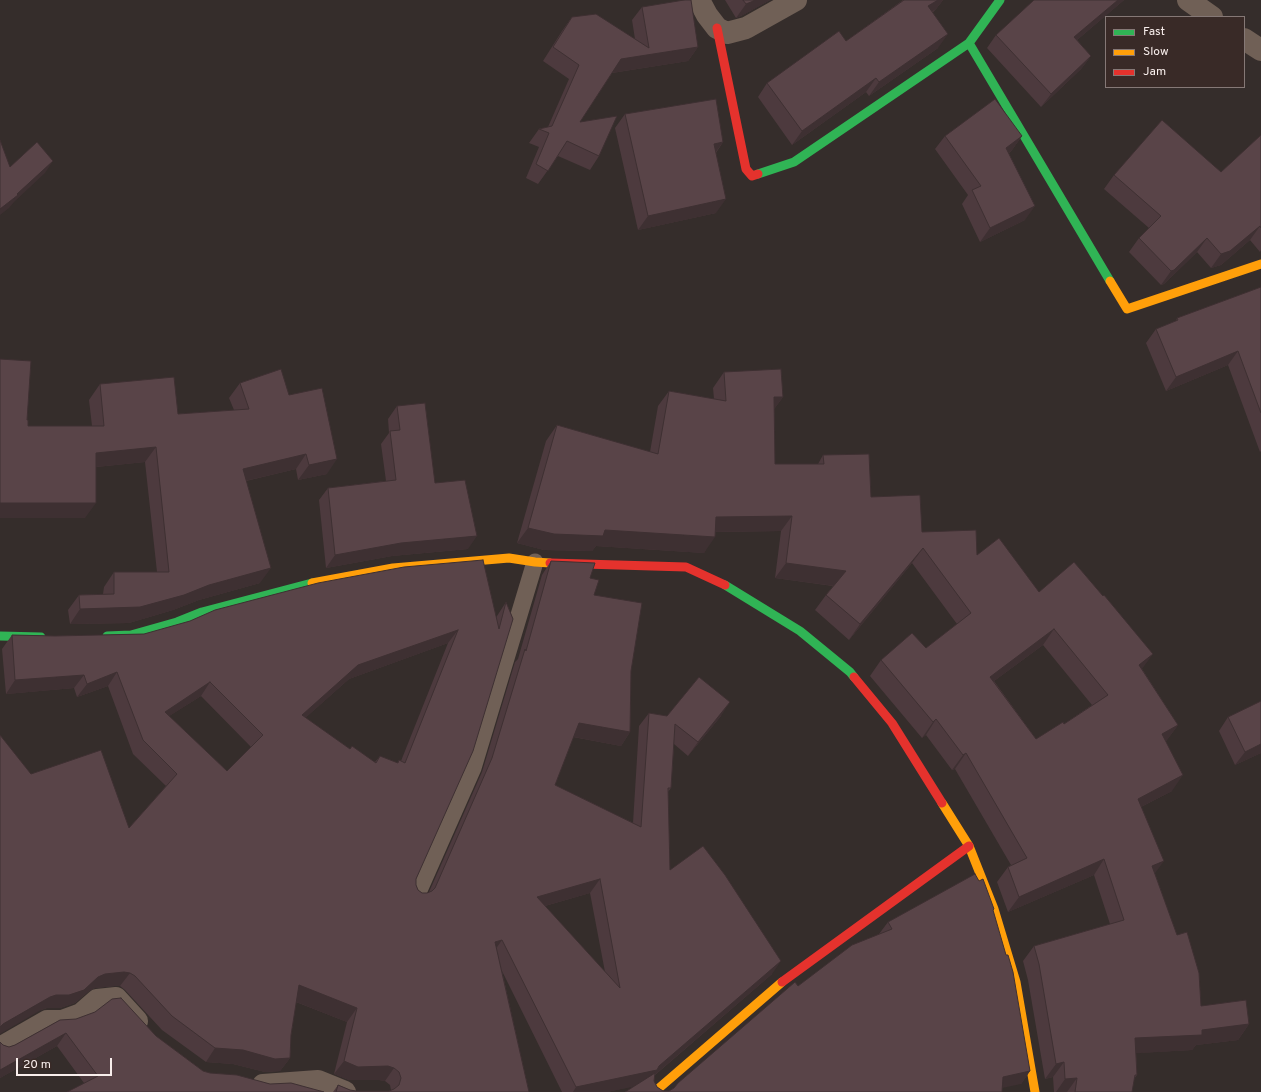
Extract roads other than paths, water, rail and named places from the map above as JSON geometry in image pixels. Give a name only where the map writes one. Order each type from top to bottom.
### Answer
[{"type":"street","points":[[699,0],[707,15],[717,28],[727,33],[746,28],[796,0]]},
{"type":"street","points":[[717,28],[746,169],[752,176],[794,162],[969,43],[1000,0]]},
{"type":"street","points":[[1188,0],[1211,16]]},
{"type":"street","points":[[1245,40],[1261,50]]},
{"type":"street","points":[[969,43],[1127,309],[1261,264]]},
{"type":"street","points":[[99,636],[131,635],[177,622],[202,612],[306,584],[393,568],[509,558],[535,562],[686,567],[727,586],[800,631],[850,672],[892,723],[969,846],[994,909],[1016,982],[1035,1092]]},
{"type":"street","points":[[0,636],[53,637]]},
{"type":"street","points":[[657,1092],[658,1089],[789,976],[969,846]]},
{"type":"street","points":[[0,1048],[47,1021],[62,1021],[81,1014],[97,1000],[116,998],[150,1034]]},
{"type":"street","points":[[243,1079],[264,1085],[318,1082],[354,1092]]},
{"type":"lane","points":[[416,897],[473,768],[535,562]]}]
